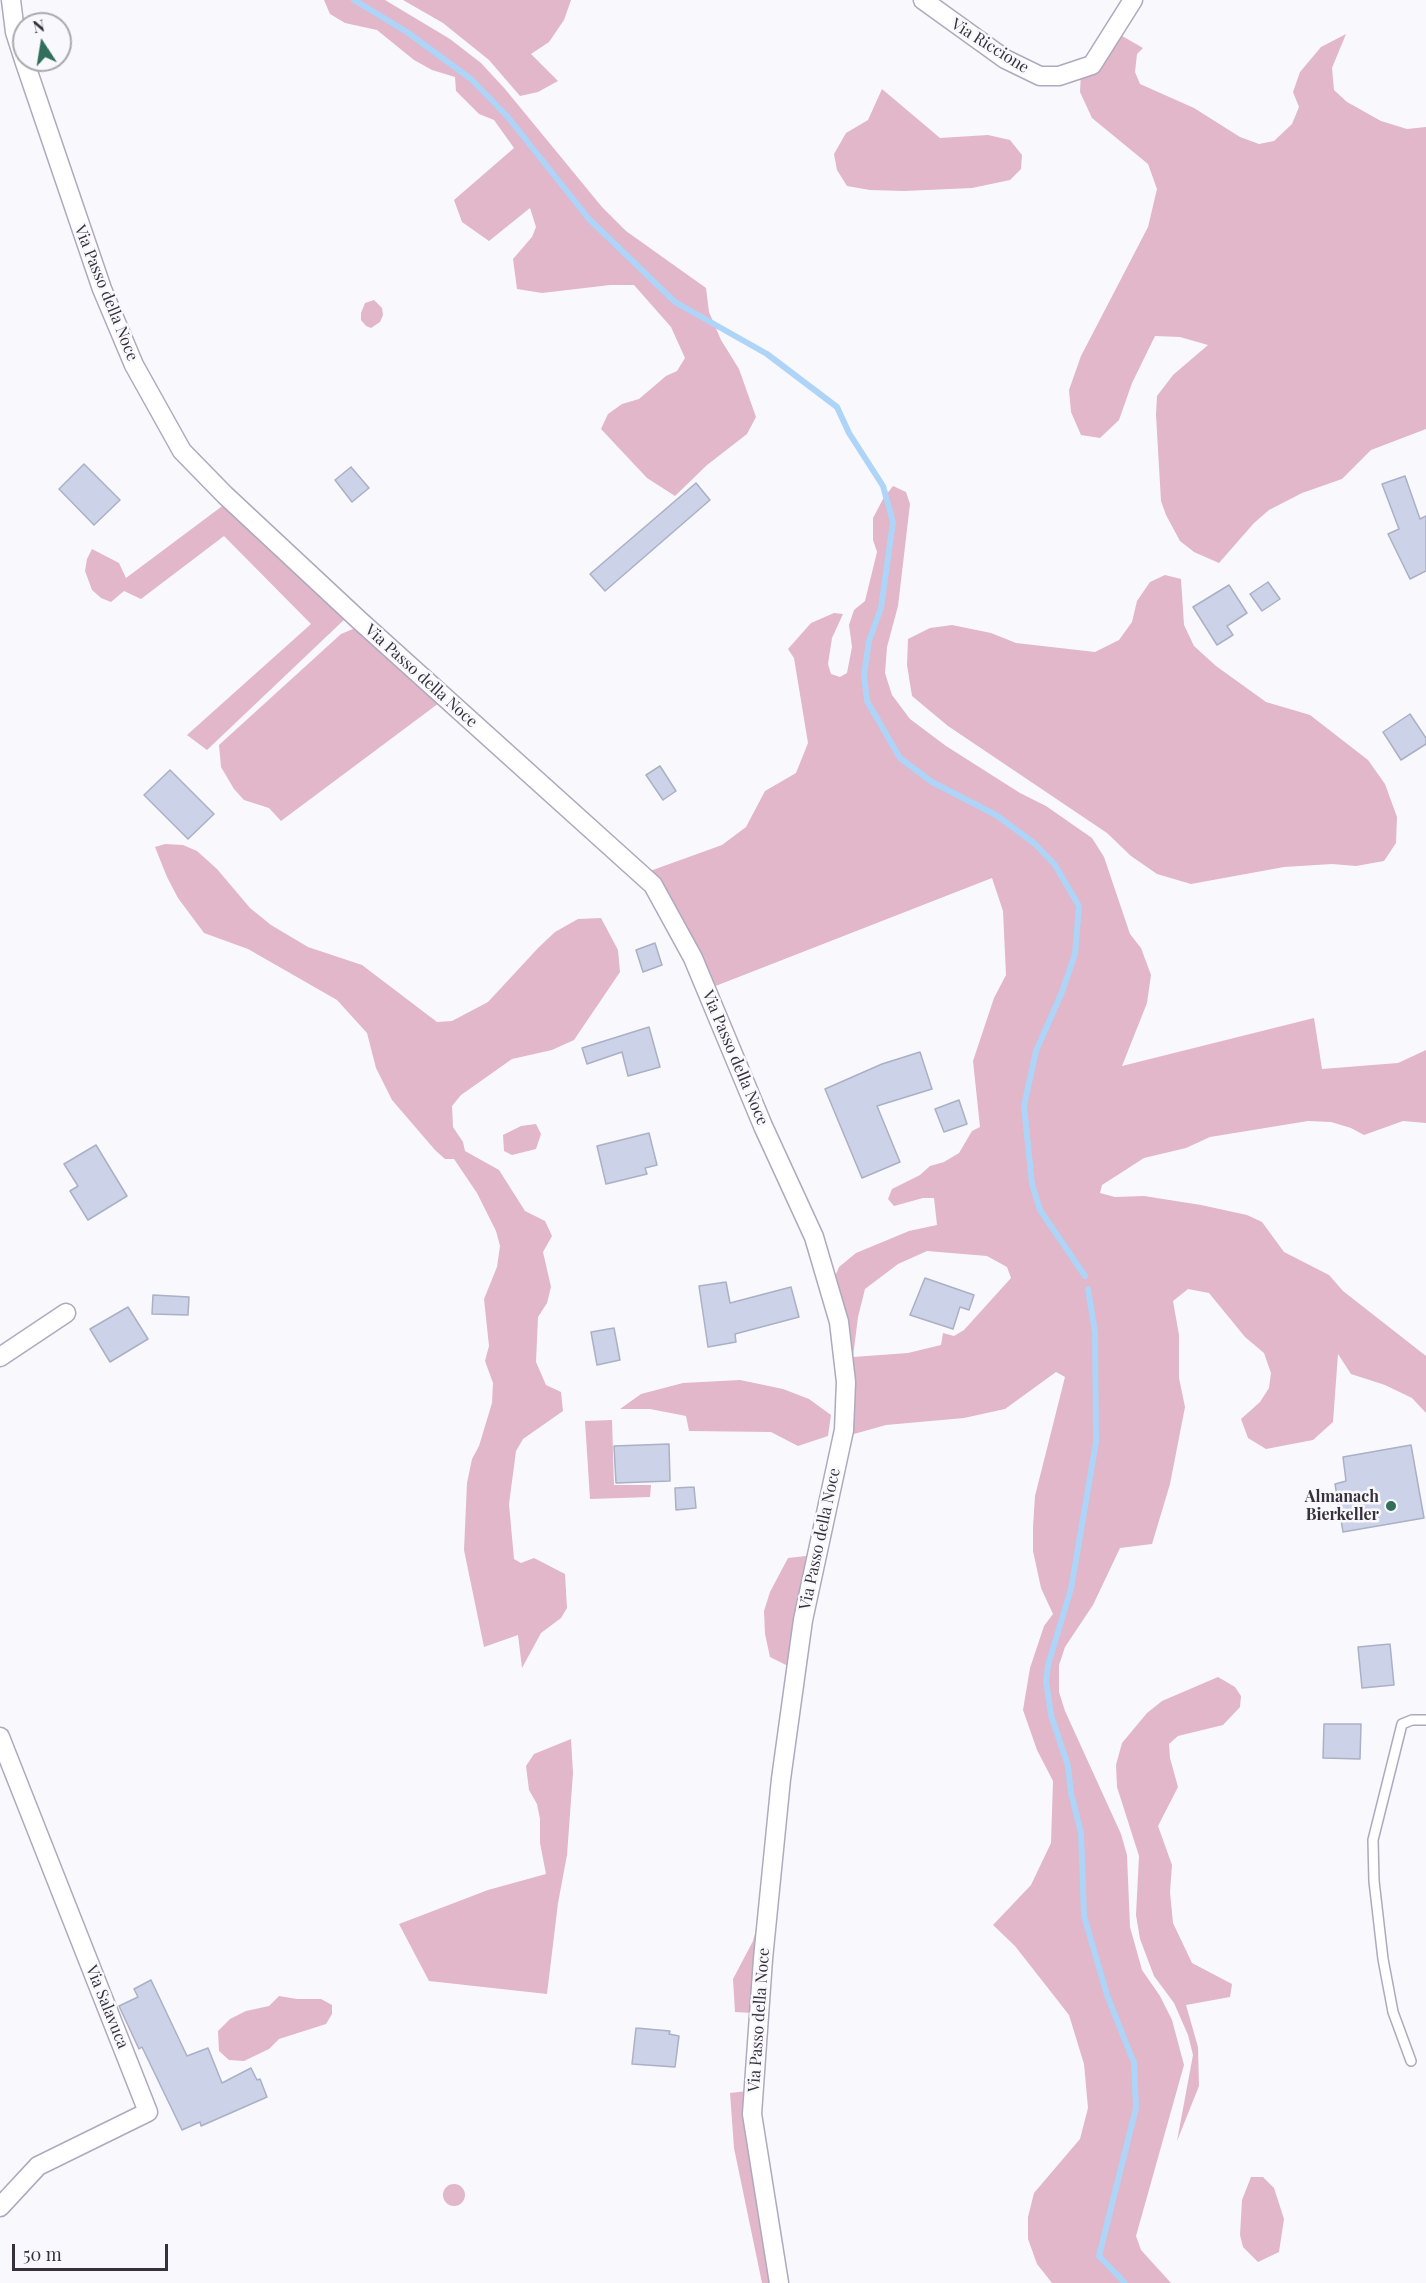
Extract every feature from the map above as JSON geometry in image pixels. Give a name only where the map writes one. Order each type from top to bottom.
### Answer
[{"type":"street","name":"Via Riccione","points":[[923,0],[1005,59],[1040,76],[1059,76],[1092,65],[1133,0]]},
{"type":"street","name":"Via Passo della Noce","points":[[28,72],[102,289],[134,365],[182,451],[225,495],[359,620],[653,885],[693,958],[763,1126],[814,1237],[838,1322],[846,1382],[844,1430],[803,1620],[781,1779],[763,1959],[752,2114],[779,2283]]},
{"type":"street","points":[[0,1357],[66,1313]]},
{"type":"street","name":"Via Salavuca","points":[[0,1737],[148,2112],[38,2166],[0,2207]]},
{"type":"lane","points":[[1411,2061],[1393,2012],[1383,1959],[1374,1881],[1373,1840],[1402,1725],[1412,1720],[1426,1720]]},
{"type":"shaded area","points":[[324,0],[385,0],[450,39],[481,63],[505,89],[602,207],[626,231],[706,288],[709,312],[721,340],[739,369],[756,417],[747,434],[707,465],[675,496],[647,478],[601,429],[608,414],[622,404],[639,399],[666,376],[677,371],[685,358],[671,327],[634,285],[610,285],[542,293],[517,289],[513,259],[532,237],[536,227],[530,208],[489,241],[462,222],[454,200],[514,148],[494,120],[479,114],[456,91],[455,77],[432,70],[414,60],[377,30],[345,23],[330,14]]},
{"type":"shaded area","points":[[403,0],[571,0],[564,20],[549,42],[531,54],[558,81],[538,92],[520,96],[489,60],[443,23]]},
{"type":"shaded area","points":[[1117,33],[1143,48],[1137,54],[1135,72],[1140,84],[1194,108],[1240,137],[1259,144],[1274,141],[1292,124],[1299,107],[1293,92],[1300,72],[1321,47],[1346,34],[1332,68],[1334,90],[1347,102],[1381,121],[1407,129],[1426,127],[1426,429],[1371,450],[1342,479],[1302,493],[1269,510],[1254,523],[1219,563],[1194,552],[1180,541],[1166,515],[1161,501],[1156,415],[1157,396],[1173,375],[1208,345],[1180,337],[1155,336],[1132,383],[1119,420],[1100,438],[1081,435],[1071,412],[1069,390],[1081,356],[1148,227],[1157,189],[1148,164],[1092,118],[1080,92],[1081,72]]},
{"type":"shaded area","points":[[882,89],[940,138],[988,135],[1010,140],[1022,155],[1021,169],[1010,180],[972,188],[904,191],[870,190],[847,186],[837,170],[834,154],[846,133],[868,120]]},
{"type":"shaded area","points":[[374,300],[382,308],[383,315],[380,322],[371,328],[361,320],[361,313],[365,303]]},
{"type":"shaded area","points":[[893,486],[906,492],[910,504],[898,606],[887,647],[885,673],[892,695],[910,719],[946,746],[1020,793],[1046,806],[1092,838],[1104,857],[1130,934],[1141,948],[1151,975],[1147,1003],[1122,1066],[1314,1018],[1322,1069],[1398,1063],[1426,1050],[1426,1123],[1403,1121],[1364,1135],[1331,1122],[1308,1121],[1210,1137],[1186,1148],[1144,1158],[1102,1185],[1100,1193],[1115,1197],[1144,1196],[1201,1205],[1247,1215],[1262,1222],[1284,1252],[1329,1275],[1343,1291],[1426,1356],[1426,1413],[1412,1398],[1385,1385],[1351,1374],[1338,1354],[1333,1422],[1313,1440],[1266,1449],[1248,1438],[1241,1419],[1260,1402],[1269,1388],[1271,1373],[1264,1353],[1245,1337],[1209,1293],[1188,1289],[1173,1301],[1179,1335],[1179,1378],[1185,1407],[1170,1484],[1152,1544],[1120,1548],[1093,1605],[1065,1647],[1059,1665],[1059,1692],[1065,1711],[1121,1834],[1127,1855],[1130,1927],[1142,1970],[1160,1996],[1172,2020],[1184,2065],[1136,2236],[1141,2250],[1171,2283],[1052,2283],[1037,2264],[1028,2239],[1028,2217],[1034,2193],[1080,2139],[1088,2108],[1084,2064],[1069,2015],[1015,1946],[993,1925],[1031,1885],[1051,1843],[1053,1781],[1037,1750],[1023,1710],[1030,1668],[1044,1626],[1053,1614],[1041,1588],[1033,1551],[1033,1527],[1035,1496],[1065,1377],[1056,1372],[1005,1409],[964,1418],[886,1425],[854,1434],[853,1381],[834,1279],[839,1267],[856,1253],[909,1231],[937,1225],[934,1198],[923,1198],[894,1206],[888,1199],[892,1189],[920,1175],[930,1166],[944,1162],[959,1153],[972,1131],[980,1127],[973,1061],[994,998],[1006,975],[1003,911],[992,878],[713,987],[684,923],[650,871],[722,845],[746,827],[765,791],[796,773],[808,743],[794,658],[788,649],[811,623],[834,613],[843,614],[832,638],[828,664],[831,674],[840,677],[847,673],[852,647],[849,625],[854,610],[865,601],[877,552],[873,540],[873,518]],"holes":[[[927,1251],[987,1256],[1007,1267],[1011,1278],[964,1330],[954,1336],[943,1333],[941,1345],[908,1353],[853,1357],[858,1317],[865,1289],[898,1264]]]},
{"type":"shaded area","points":[[225,504],[347,617],[207,750],[187,735],[311,624],[224,536],[141,599],[124,591],[111,602],[101,598],[92,590],[85,571],[92,549],[119,563],[126,578]]},
{"type":"shaded area","points":[[1165,575],[1181,579],[1184,625],[1194,646],[1216,666],[1266,702],[1310,715],[1368,760],[1385,784],[1397,817],[1396,843],[1384,861],[1356,866],[1332,864],[1284,867],[1191,884],[1157,874],[1131,856],[1107,833],[948,726],[912,696],[907,665],[908,639],[930,628],[952,625],[991,633],[1016,643],[1095,652],[1119,640],[1132,622],[1137,601],[1150,582]]},
{"type":"shaded area","points":[[360,626],[439,703],[281,821],[269,808],[244,800],[234,789],[221,767],[219,745],[341,634]]},
{"type":"shaded area","points":[[165,844],[183,845],[197,851],[217,869],[250,908],[271,925],[308,947],[362,965],[437,1022],[452,1021],[488,1002],[555,932],[578,919],[601,918],[618,950],[620,972],[574,1040],[552,1050],[512,1059],[461,1095],[452,1106],[453,1127],[463,1142],[465,1151],[499,1170],[525,1211],[545,1221],[552,1236],[543,1252],[551,1287],[547,1303],[538,1317],[536,1362],[546,1385],[561,1392],[563,1411],[523,1439],[516,1451],[509,1504],[514,1559],[521,1563],[534,1558],[565,1574],[567,1608],[561,1618],[541,1633],[522,1668],[518,1635],[484,1647],[464,1550],[467,1483],[472,1459],[479,1446],[492,1403],[493,1383],[485,1361],[489,1346],[484,1299],[497,1267],[500,1246],[496,1231],[477,1193],[454,1159],[445,1159],[435,1150],[392,1100],[376,1068],[367,1033],[337,1000],[248,949],[204,933],[178,898],[167,877],[155,847]]},
{"type":"shaded area","points":[[536,1124],[541,1134],[536,1149],[512,1155],[504,1151],[503,1135],[521,1126]]},
{"type":"shaded area","points":[[740,1380],[783,1389],[809,1399],[831,1415],[828,1436],[798,1446],[771,1432],[689,1431],[686,1416],[650,1409],[620,1409],[641,1394],[683,1383]]},
{"type":"shaded area","points":[[612,1420],[614,1485],[651,1485],[650,1497],[590,1499],[585,1421]]},
{"type":"shaded area","points":[[806,1556],[794,1669],[770,1657],[765,1634],[764,1611],[770,1592],[788,1558]]},
{"type":"shaded area","points":[[1218,1677],[1235,1687],[1241,1696],[1240,1707],[1223,1725],[1178,1736],[1169,1744],[1170,1758],[1178,1787],[1158,1826],[1172,1865],[1170,1892],[1173,1923],[1192,1963],[1232,1984],[1230,1997],[1186,2005],[1198,2047],[1199,2086],[1177,2141],[1193,2055],[1188,2035],[1174,2003],[1154,1976],[1140,1939],[1136,1915],[1139,1856],[1117,1787],[1116,1765],[1122,1743],[1147,1713],[1162,1701]]},
{"type":"shaded area","points":[[571,1739],[573,1773],[567,1855],[558,1903],[547,1994],[429,1981],[399,1924],[488,1890],[546,1874],[540,1843],[540,1819],[537,1804],[529,1790],[526,1766],[534,1754]]},
{"type":"shaded area","points":[[759,1919],[752,2013],[735,2012],[733,1979],[753,1941]]},
{"type":"shaded area","points":[[279,1996],[321,1999],[332,2005],[332,2014],[326,2024],[279,2039],[269,2049],[244,2061],[229,2060],[219,2051],[218,2031],[230,2019],[246,2011],[269,2006]]},
{"type":"shaded area","points":[[747,2091],[773,2283],[762,2283],[734,2148],[730,2093]]},
{"type":"shaded area","points":[[1251,2177],[1263,2177],[1274,2188],[1284,2219],[1279,2252],[1258,2262],[1243,2247],[1240,2235],[1242,2200]]},
{"type":"shaded area","points":[[454,2184],[462,2187],[465,2195],[462,2203],[454,2206],[446,2203],[443,2195],[446,2187]]},
{"type":"building","points":[[84,464],[120,500],[94,525],[59,489]]},
{"type":"building","points":[[351,467],[369,488],[352,502],[335,480]]},
{"type":"building","points":[[1405,476],[1420,519],[1426,516],[1426,571],[1410,579],[1388,534],[1399,529],[1382,484]]},
{"type":"building","points":[[696,483],[710,500],[605,591],[590,574]]},
{"type":"building","points":[[1268,582],[1280,599],[1262,611],[1250,594]]},
{"type":"building","points":[[1229,585],[1247,613],[1227,626],[1233,635],[1217,645],[1193,607]]},
{"type":"building","points":[[1410,714],[1426,738],[1426,744],[1401,760],[1383,732]]},
{"type":"building","points":[[660,766],[676,791],[663,800],[646,775]]},
{"type":"building","points":[[170,770],[214,814],[188,839],[144,795]]},
{"type":"building","points":[[655,943],[662,965],[643,972],[636,950]]},
{"type":"building","points":[[649,1027],[660,1067],[628,1076],[622,1052],[587,1064],[582,1048]]},
{"type":"building","points":[[920,1052],[932,1089],[877,1106],[900,1162],[862,1178],[825,1089],[882,1064]]},
{"type":"building","points":[[959,1100],[967,1124],[944,1132],[935,1109]]},
{"type":"building","points":[[649,1133],[657,1165],[645,1168],[647,1174],[606,1184],[597,1146]]},
{"type":"building","points":[[96,1145],[127,1196],[88,1220],[70,1191],[78,1186],[64,1164]]},
{"type":"building","points":[[925,1278],[974,1295],[969,1310],[960,1307],[953,1329],[910,1315]]},
{"type":"building","points":[[726,1282],[730,1303],[791,1287],[799,1317],[735,1334],[736,1342],[708,1347],[699,1286]]},
{"type":"building","points":[[153,1295],[189,1297],[188,1315],[152,1314]]},
{"type":"building","points":[[128,1307],[148,1339],[110,1362],[90,1329]]},
{"type":"building","points":[[614,1328],[620,1360],[597,1365],[591,1332]]},
{"type":"building","points":[[669,1444],[670,1481],[616,1483],[614,1446]]},
{"type":"building","points":[[1411,1445],[1424,1518],[1343,1532],[1335,1484],[1346,1481],[1343,1457]]},
{"type":"building","points":[[694,1487],[696,1508],[676,1510],[675,1488]]},
{"type":"building","points":[[1390,1644],[1394,1685],[1362,1688],[1358,1647]]},
{"type":"building","points":[[1324,1724],[1361,1724],[1360,1759],[1323,1758]]},
{"type":"building","points":[[151,1980],[187,2056],[208,2048],[222,2083],[251,2068],[257,2080],[260,2079],[267,2097],[201,2126],[200,2122],[182,2130],[142,2047],[139,2049],[119,2006],[138,1997],[134,1989]]},
{"type":"building","points":[[636,2028],[670,2031],[669,2034],[679,2036],[675,2067],[632,2064]]},
{"type":"waterway","points":[[354,0],[407,32],[471,79],[507,116],[589,219],[675,302],[767,354],[837,407],[849,433],[883,486],[893,522],[881,608],[869,641],[864,675],[867,701],[900,758],[932,782],[996,815],[1034,843],[1055,865],[1079,906],[1075,954],[1062,992],[1036,1051],[1024,1106],[1032,1184],[1040,1210],[1085,1276]]},
{"type":"waterway","points":[[1088,1289],[1095,1332],[1096,1442],[1071,1589],[1048,1665],[1046,1681],[1051,1715],[1068,1766],[1071,1793],[1081,1833],[1084,1916],[1107,1995],[1134,2063],[1136,2108],[1099,2256],[1125,2283]]},
{"type":"place","name":"Almanach Bierkeller","points":[[1391,1506]]}]
